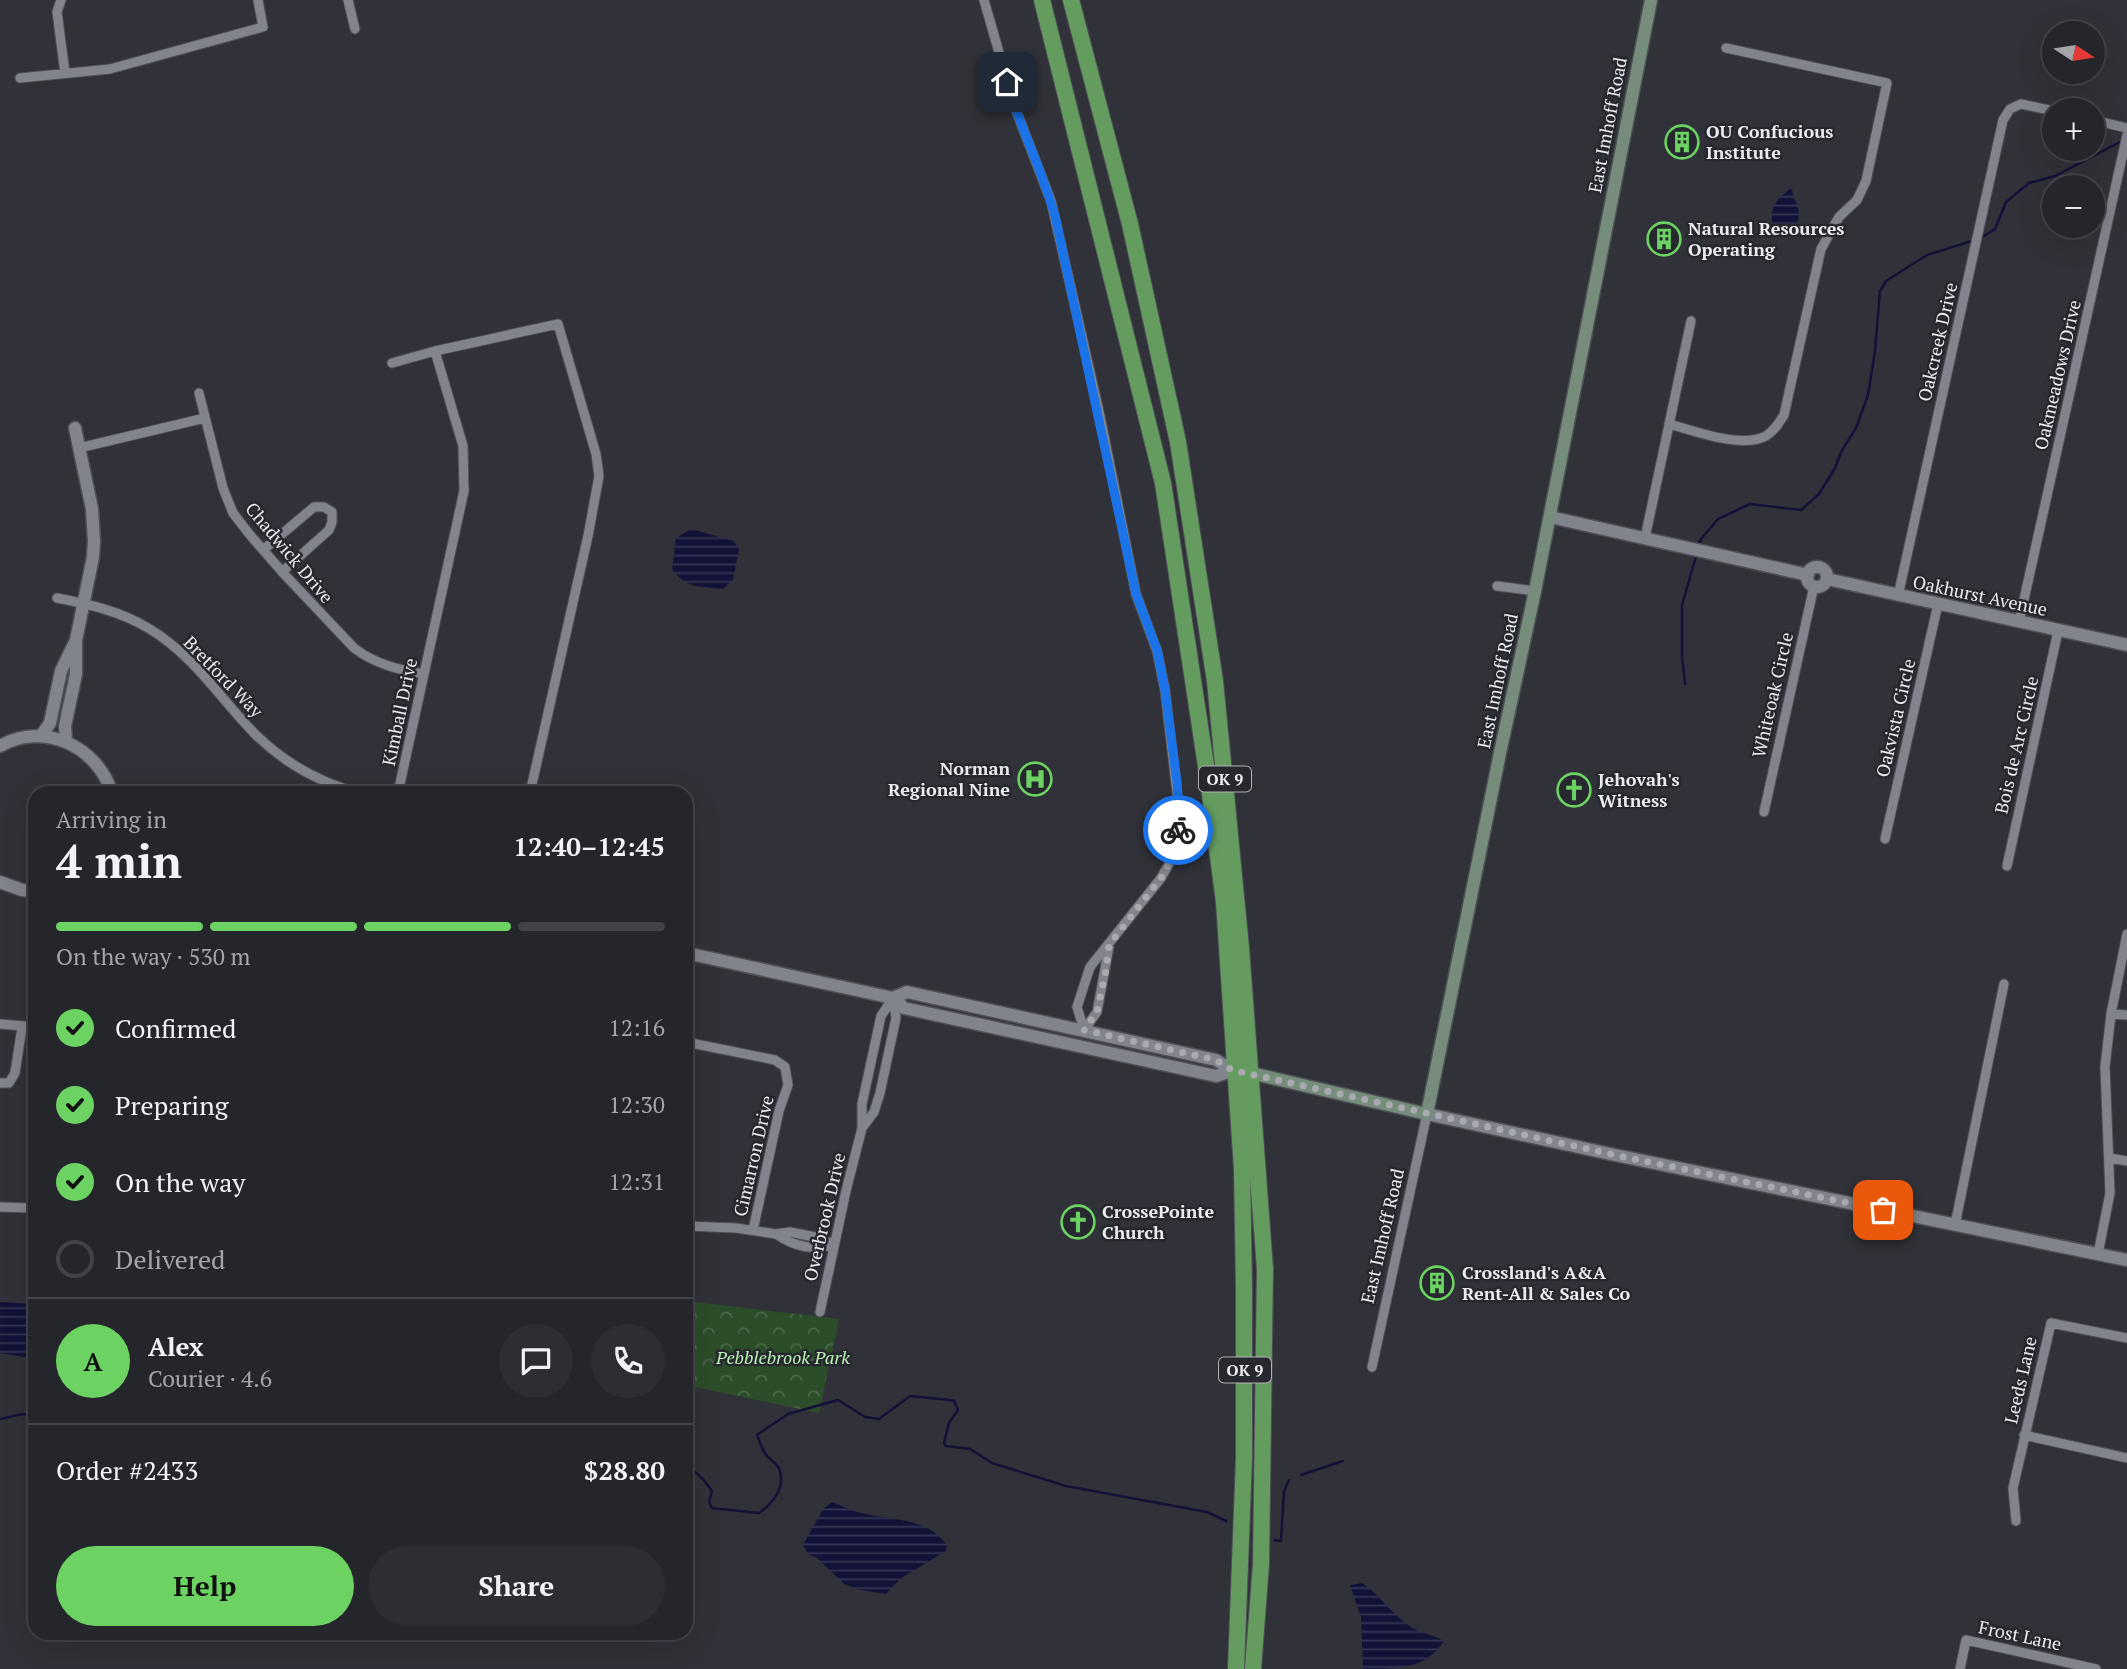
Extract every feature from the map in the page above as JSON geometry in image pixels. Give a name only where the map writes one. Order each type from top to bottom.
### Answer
[{"type":"highway","name":"OK 9","points":[[1039,0],[1052,37],[1163,483],[1207,767],[1240,1071],[1265,1269],[1261,1564],[1253,1669]]},
{"type":"highway","name":"OK 9","points":[[1073,0],[1130,224],[1186,485],[1216,693],[1240,1071],[1245,1362],[1242,1556],[1236,1669]]},
{"type":"main road","name":"East Imhoff Road","points":[[1427,1114],[1535,592],[1651,0]]},
{"type":"main road","points":[[1240,1071],[1427,1114]]},
{"type":"street","points":[[61,0],[57,12],[65,73]]},
{"type":"street","points":[[20,78],[110,69],[263,27],[258,0]]},
{"type":"street","points":[[348,0],[355,29]]},
{"type":"street","points":[[984,0],[1014,105],[1054,211],[1136,594],[1157,650],[1165,690],[1179,810],[1177,835],[1169,864],[1161,878],[1090,967],[1077,1007],[1084,1030]]},
{"type":"street","points":[[1669,425],[1741,441],[1767,435],[1784,415],[1821,249],[1839,217],[1857,200],[1866,181],[1887,83],[1726,48]]},
{"type":"street","name":"Oakcreek Drive","points":[[1898,596],[2001,127],[2006,114],[2021,104],[2042,108]]},
{"type":"street","points":[[2105,123],[2127,128]]},
{"type":"street","name":"Oakmeadows Drive","points":[[2019,622],[2127,135]]},
{"type":"street","points":[[1644,538],[1691,321]]},
{"type":"street","points":[[392,363],[558,324],[596,454],[598,475],[587,537],[532,786]]},
{"type":"street","name":"Kimball Drive","points":[[400,786],[464,491],[463,446],[435,351]]},
{"type":"street","name":"Chadwick Drive","points":[[199,393],[228,501],[240,523],[344,640],[362,654],[386,665],[424,674]]},
{"type":"street","points":[[79,448],[205,418]]},
{"type":"street","points":[[66,741],[65,726],[76,674],[76,640],[93,556],[94,527],[75,428]]},
{"type":"street","points":[[264,550],[314,507],[324,507],[332,512],[329,530],[282,572]]},
{"type":"street","points":[[1550,517],[1703,551],[1811,580]]},
{"type":"street","name":"Oakhurst Avenue","points":[[1811,580],[1822,585],[1827,579],[2127,645]]},
{"type":"street","name":"Whiteoak Circle","points":[[1764,812],[1811,580]]},
{"type":"street","points":[[1497,586],[1535,592]]},
{"type":"street","name":"Bretford Way","points":[[57,598],[121,615],[150,629],[184,655],[258,737],[297,766],[337,786]]},
{"type":"street","name":"Oakvista Circle","points":[[1885,839],[1938,604]]},
{"type":"street","name":"Bois de Arc Circle","points":[[2007,866],[2058,631]]},
{"type":"street","points":[[41,736],[50,723],[61,671],[76,640]]},
{"type":"street","points":[[0,746],[15,739],[41,736],[66,741],[93,760],[110,786]]},
{"type":"street","points":[[0,882],[28,890]]},
{"type":"street","points":[[2098,1254],[2110,1193],[2105,1068],[2111,1014],[2127,934]]},
{"type":"street","points":[[1084,1030],[1097,1012],[1109,945]]},
{"type":"street","points":[[693,955],[893,998],[904,1008],[1216,1076],[1240,1071]]},
{"type":"street","points":[[1955,1224],[2004,984]]},
{"type":"street","points":[[893,998],[907,992],[1216,1060],[1240,1071]]},
{"type":"street","name":"Overbrook Drive","points":[[820,1312],[862,1128],[862,1104],[881,1016],[893,998]]},
{"type":"street","name":"Overbrook Drive","points":[[862,1128],[874,1112],[880,1093],[896,1018],[893,998]]},
{"type":"street","points":[[2111,1014],[2127,1015]]},
{"type":"street","points":[[0,1024],[28,1027]]},
{"type":"street","points":[[0,1083],[9,1083],[15,1073],[22,1027]]},
{"type":"street","name":"Cimarron Drive","points":[[693,1043],[775,1060],[781,1063],[787,1073],[788,1086],[779,1111],[753,1230]]},
{"type":"street","points":[[1427,1114],[2127,1260]]},
{"type":"street","name":"East Imhoff Road","points":[[1372,1367],[1427,1114]]},
{"type":"street","points":[[2110,1158],[2127,1161]]},
{"type":"street","points":[[0,1207],[28,1208]]},
{"type":"street","points":[[693,1226],[776,1234],[790,1232],[820,1238],[834,1245]]},
{"type":"street","name":"Leeds Lane","points":[[2017,1521],[2013,1488],[2051,1323],[2127,1338]]},
{"type":"street","points":[[2024,1435],[2127,1458]]},
{"type":"street","name":"Frost Lane","points":[[1960,1669],[1966,1640],[2090,1668]]},
{"type":"green space","name":"Pebblebrook Park","points":[[693,1302],[839,1319],[819,1413],[693,1386]]},
{"type":"shaded area","points":[[1792,187],[1799,218],[1794,230],[1786,232],[1781,225],[1772,223],[1772,211],[1779,198]]},
{"type":"shaded area","points":[[691,529],[734,541],[739,549],[733,580],[723,589],[688,583],[672,569],[676,538]]},
{"type":"shaded area","points":[[0,1302],[28,1304],[28,1358],[0,1353]]},
{"type":"shaded area","points":[[832,1502],[858,1512],[919,1524],[939,1536],[947,1546],[946,1551],[900,1579],[886,1594],[844,1584],[817,1558],[808,1554],[803,1545],[823,1509]]},
{"type":"shaded area","points":[[1362,1583],[1408,1625],[1444,1641],[1437,1650],[1410,1666],[1363,1669],[1361,1617],[1350,1585]]},
{"type":"waterway","points":[[1981,238],[1995,229],[2006,202],[2029,183],[2055,176],[2122,141]]},
{"type":"waterway","points":[[1698,547],[1701,539],[1718,519],[1750,504],[1801,510],[1819,494],[1856,428],[1868,395],[1880,291],[1886,281],[1927,255],[1975,240]]},
{"type":"waterway","points":[[1685,684],[1682,605],[1697,553]]},
{"type":"waterway","points":[[693,1470],[712,1491],[709,1502],[712,1508],[759,1513],[776,1495],[781,1478],[779,1469],[765,1453],[757,1435],[788,1414],[838,1400],[865,1417],[879,1419],[910,1396],[954,1401],[958,1410],[949,1423],[944,1443],[946,1446],[970,1449],[992,1463],[1066,1486],[1207,1512],[1226,1521]]},
{"type":"waterway","points":[[0,1419],[28,1415]]},
{"type":"waterway","points":[[1301,1475],[1343,1461]]},
{"type":"waterway","points":[[1275,1540],[1281,1541],[1284,1491],[1289,1480]]},
{"type":"way so far","points":[[1178,830],[1169,864],[1161,878],[1109,945],[1097,1012],[1084,1030],[1216,1060],[1232,1070],[1427,1114],[1883,1210]]},
{"type":"place","name":"OU Confucious Institute","points":[[1682,142]]},
{"type":"place","name":"Natural Resources Operating","points":[[1664,239]]},
{"type":"place","name":"Norman Regional Nine","points":[[1035,779]]},
{"type":"place","name":"Jehovah's Witness","points":[[1574,790]]},
{"type":"place","name":"CrossePointe Church","points":[[1078,1222]]},
{"type":"place","name":"Crossland's A&A Rent-All & Sales Co","points":[[1437,1283]]},
{"type":"route","points":[[1007,82],[1051,201],[1100,416],[1136,594],[1157,650],[1177,782],[1178,830]]}]
